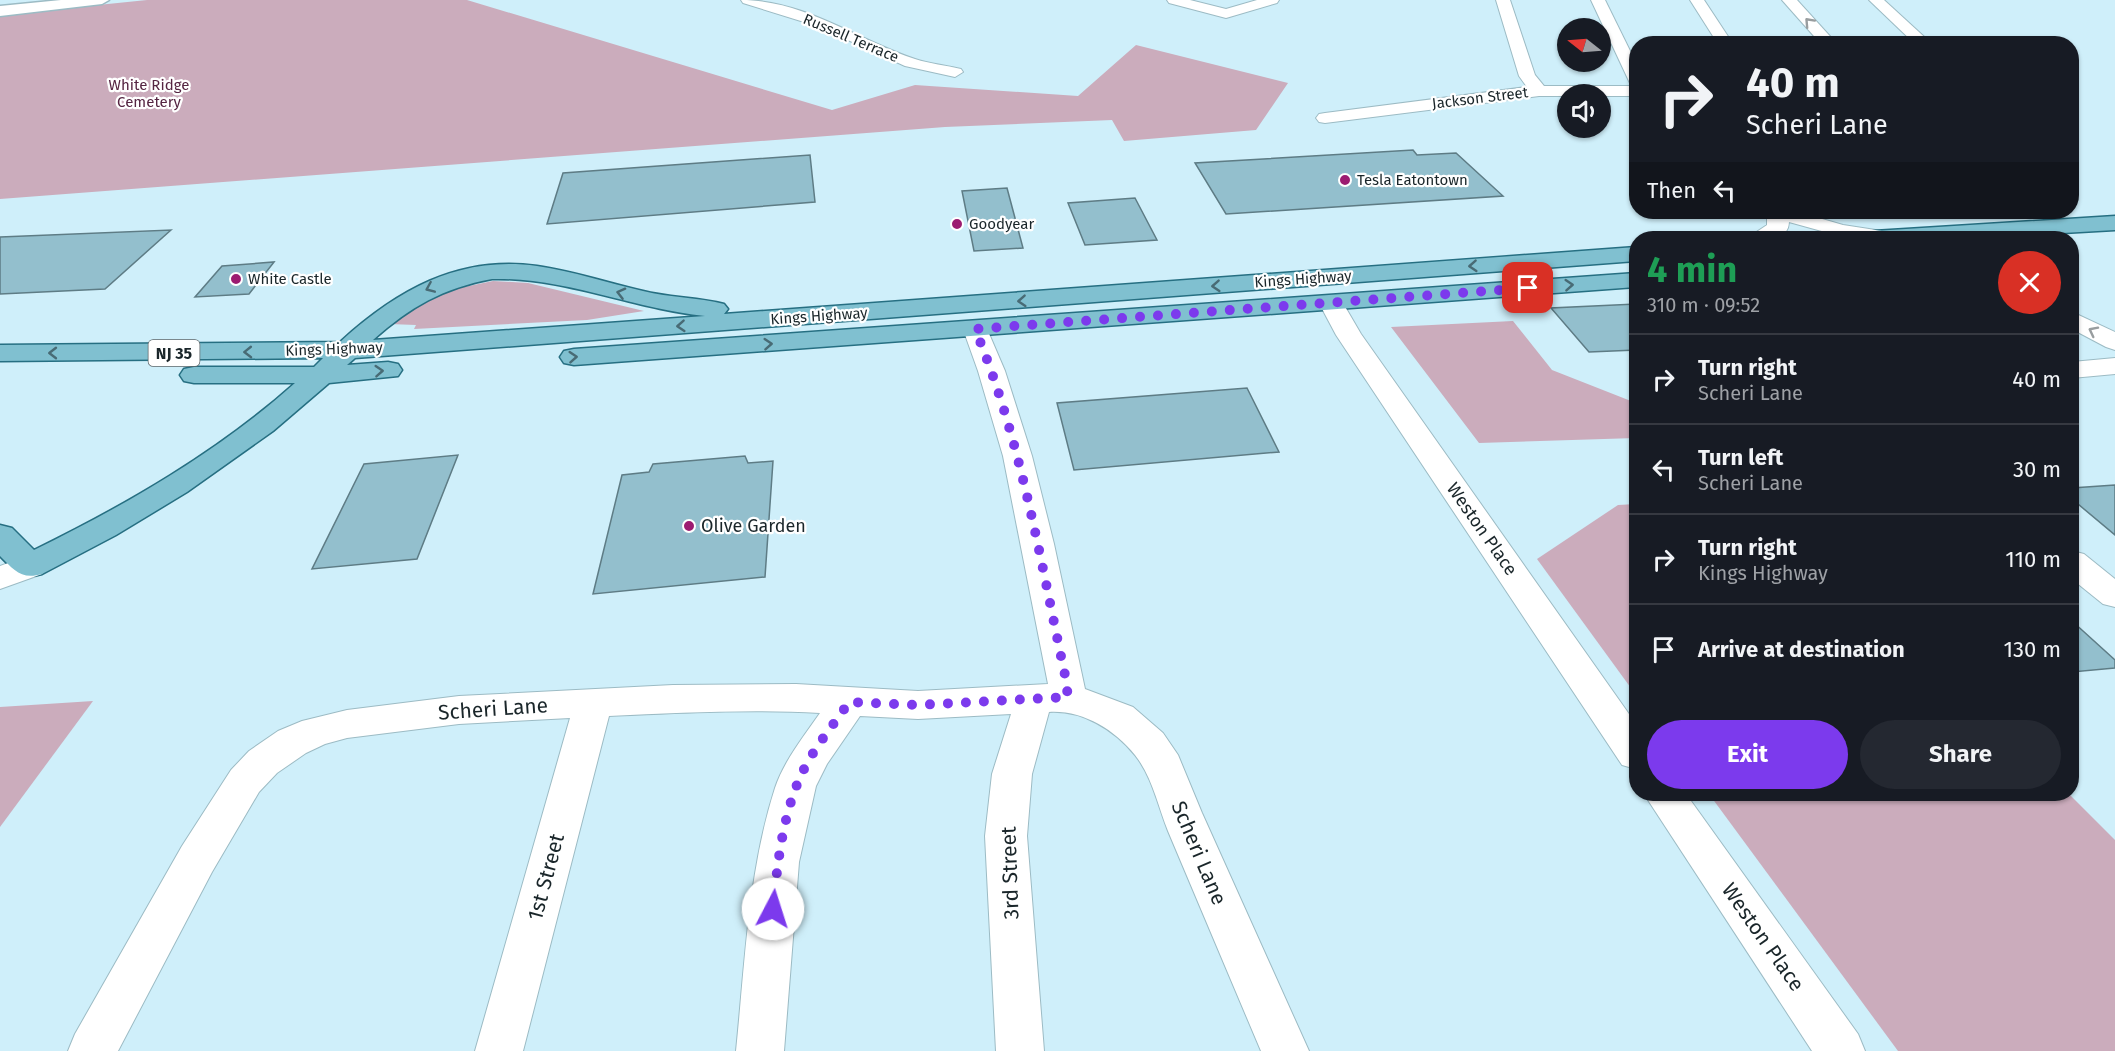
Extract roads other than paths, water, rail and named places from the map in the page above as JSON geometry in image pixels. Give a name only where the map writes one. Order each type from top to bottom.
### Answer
[{"type":"main road","points":[[1993,231],[2115,223]]},
{"type":"main road","points":[[2079,246],[2115,243]]},
{"type":"main road","name":"Kings Highway","points":[[0,353],[349,350],[1629,255]]},
{"type":"main road","points":[[0,536],[30,566],[111,525],[187,479],[253,432],[349,350],[382,316],[402,302],[443,283],[492,272],[517,272],[558,278],[662,303],[721,310],[888,311]]},
{"type":"main road","name":"Kings Highway","points":[[0,374],[320,375],[1629,281]]},
{"type":"street","points":[[0,10],[102,0]]},
{"type":"street","name":"Russell Terrace","points":[[748,0],[822,23],[911,63],[955,72]]},
{"type":"street","points":[[1174,0],[1226,19],[1272,0]]},
{"type":"street","points":[[1503,0],[1527,76],[1539,91]]},
{"type":"street","points":[[1598,0],[1629,64]]},
{"type":"street","points":[[1697,0],[1721,36]]},
{"type":"street","points":[[1789,0],[1823,36]]},
{"type":"street","points":[[1876,0],[1916,36]]},
{"type":"street","name":"Jackson Street","points":[[1325,118],[1539,91],[1629,91]]},
{"type":"street","points":[[1799,219],[1840,231]]},
{"type":"street","name":"Weston Place","points":[[1331,303],[1349,335],[1629,744]]},
{"type":"street","points":[[2079,323],[2115,342]]},
{"type":"street","points":[[975,329],[997,382],[1012,431],[1065,675],[1050,698]]},
{"type":"street","points":[[2079,369],[2115,366]]},
{"type":"street","points":[[0,578],[30,566]]},
{"type":"street","points":[[2079,568],[2115,596]]},
{"type":"street","name":"Scheri Lane","points":[[92,1051],[197,860],[245,781],[263,762],[292,742],[316,731],[347,724],[459,710],[673,699],[785,698],[918,705],[1050,698],[1120,717],[1149,744],[1164,766],[1181,813],[1285,1051]]},
{"type":"street","name":"3rd Street","points":[[1020,1051],[1006,836],[1012,774],[1028,723],[1050,698]]},
{"type":"street","points":[[760,1051],[778,862],[796,786],[811,756],[849,702]]},
{"type":"street","name":"1st Street","points":[[499,1051],[593,704]]},
{"type":"street","name":"Weston Place","points":[[1669,801],[1841,1051]]},
{"type":"place","name":"Tesla Eatontown","points":[[1345,180]]},
{"type":"place","name":"Goodyear","points":[[957,224]]},
{"type":"place","name":"White Castle","points":[[236,279]]},
{"type":"place","name":"Olive Garden","points":[[689,526]]},
{"type":"park label","name":"White Ridge Cemetery","points":[[149,94]]}]
